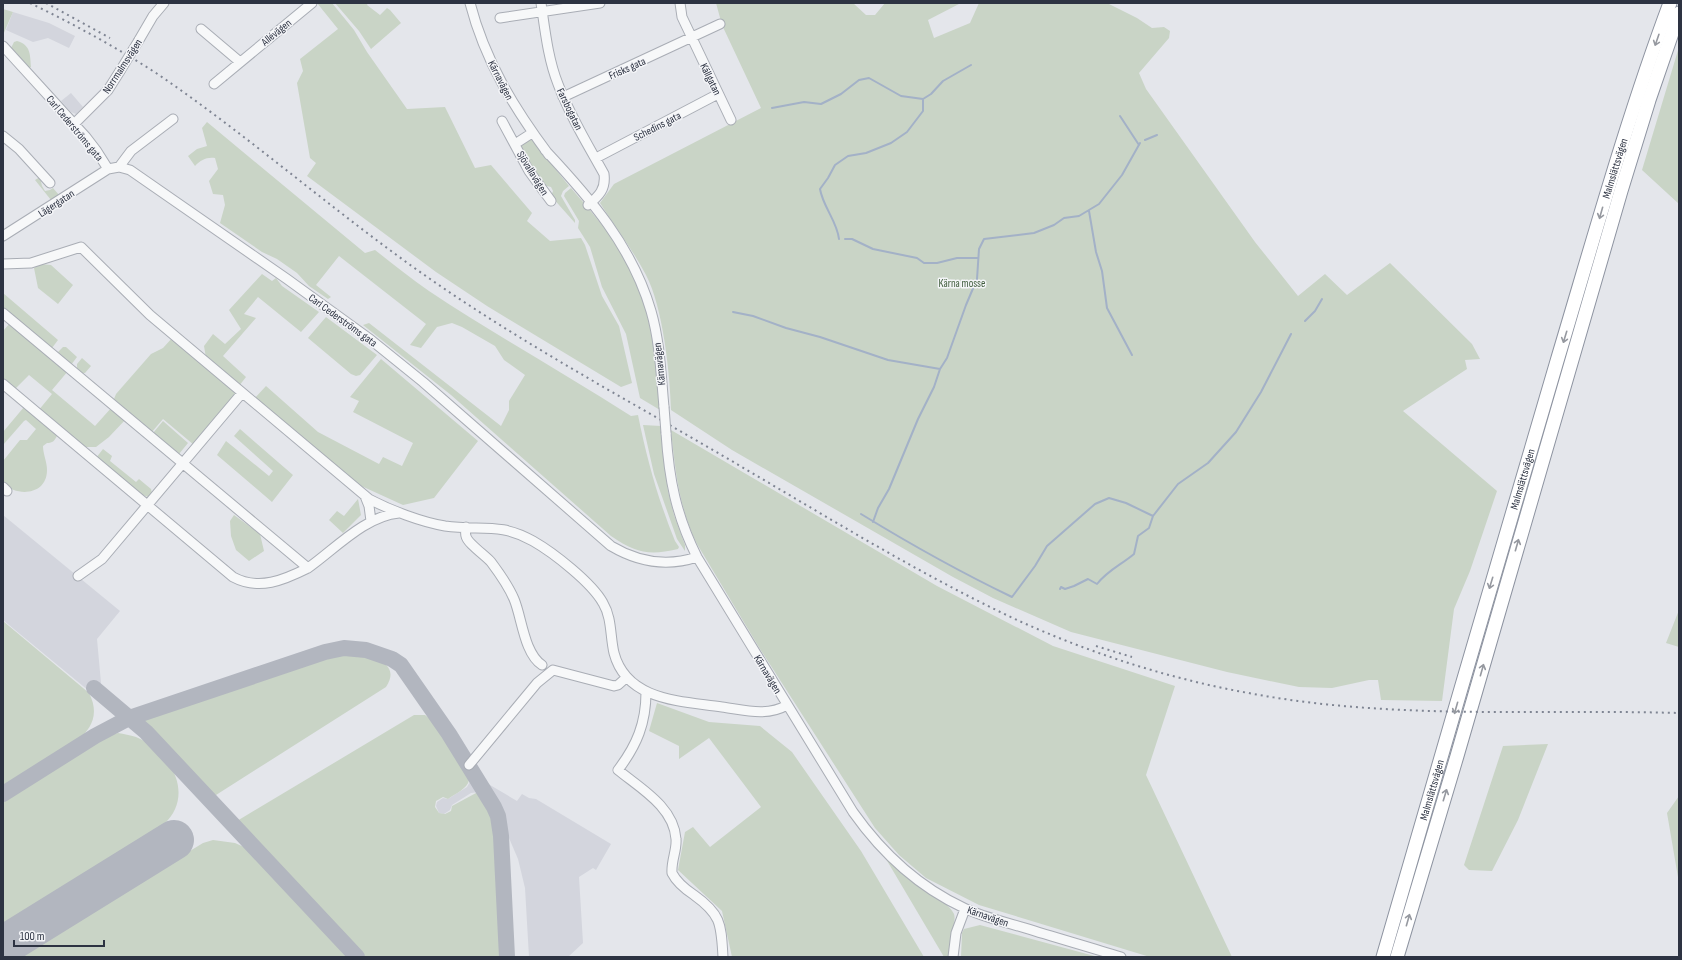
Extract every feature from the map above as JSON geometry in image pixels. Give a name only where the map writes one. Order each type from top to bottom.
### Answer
[{"type":"highway","name":"Malmslättsvägen","points":[[1383,957],[1444,751],[1484,608],[1609,187],[1638,95],[1670,3]]},
{"type":"highway","name":"Malmslättsvägen","points":[[1397,957],[1457,756],[1620,191],[1679,13]]},
{"type":"street","name":"Norrmalmsvägen","points":[[74,124],[108,90],[153,16],[164,3]]},
{"type":"street","name":"Allévägen","points":[[214,84],[312,3]]},
{"type":"street","name":"Kärnavägen","points":[[470,3],[492,64],[508,96],[545,150],[614,234],[634,268],[651,311],[660,355],[670,478],[682,524],[697,557],[853,812],[878,845],[898,864],[922,883],[965,909],[988,918],[1121,957]]},
{"type":"street","points":[[500,18],[542,7],[600,3]]},
{"type":"street","name":"Källgatan","points":[[680,3],[682,17],[691,39],[731,120]]},
{"type":"street","name":"Farsbogatan","points":[[542,7],[550,56],[557,84],[604,174],[605,182],[600,194],[590,203]]},
{"type":"street","points":[[691,39],[720,24]]},
{"type":"street","points":[[201,29],[240,62]]},
{"type":"street","name":"Frisks gata","points":[[564,97],[691,39]]},
{"type":"street","name":"Carl Cederströms gata","points":[[4,50],[74,124],[96,150],[108,169],[119,167],[130,170],[287,279],[371,340],[423,382],[611,546],[629,555],[654,562],[682,561],[697,557]]},
{"type":"street","name":"Schedins gata","points":[[596,158],[718,94]]},
{"type":"street","points":[[119,167],[131,151],[173,119]]},
{"type":"street","name":"Sjövallavägen","points":[[502,121],[529,171],[551,201]]},
{"type":"street","name":"Sjövallavägen","points":[[515,144],[532,133]]},
{"type":"street","points":[[3,136],[19,149],[50,184]]},
{"type":"street","name":"Lägergatan","points":[[3,236],[108,169]]},
{"type":"street","points":[[3,264],[30,263],[81,247],[150,315],[365,496],[378,504],[400,513],[444,526],[496,528],[523,536],[535,542],[588,583],[604,604],[611,626],[615,655],[620,666],[627,677],[646,692],[688,703],[757,711],[772,712],[787,705]]},
{"type":"street","points":[[4,316],[308,568]]},
{"type":"street","points":[[3,384],[225,571],[242,582],[258,584],[268,583],[289,577],[308,568],[371,521],[383,516],[400,513]]},
{"type":"street","points":[[78,576],[102,559],[242,393]]},
{"type":"street","points":[[365,496],[369,506],[371,521]]},
{"type":"street","points":[[466,527],[466,536],[468,541],[489,559],[508,585],[529,650],[542,665]]},
{"type":"street","points":[[469,765],[537,683],[553,670],[614,686],[618,685],[627,677]]},
{"type":"street","points":[[646,692],[643,721],[639,737],[628,757],[618,770],[651,798],[670,818],[674,826],[676,841],[672,873],[684,888],[706,903],[715,914],[721,928],[723,957]]},
{"type":"street","points":[[953,957],[956,933],[965,909]]},
{"type":"shaded area","points":[[13,12],[49,23],[75,36],[69,48],[48,38],[33,42],[6,30]]},
{"type":"shaded area","points":[[71,93],[83,107],[76,114],[71,112],[61,101]]},
{"type":"shaded area","points":[[3,515],[120,611],[97,639],[101,683],[89,691],[3,620]]},
{"type":"shaded area","points":[[453,731],[485,782],[517,801],[522,794],[529,798],[536,799],[611,844],[596,870],[593,868],[579,877],[583,943],[568,957],[529,957],[525,888],[518,859],[509,838],[482,795],[479,792],[471,793],[452,805],[450,810],[444,814],[439,813],[436,806],[437,802],[443,798],[448,799],[467,787],[471,780],[445,736]]},
{"type":"green space","points":[[317,3],[332,3],[354,30],[367,52],[407,109],[445,107],[475,168],[491,165],[532,213],[527,221],[550,241],[581,238],[585,245],[602,296],[619,326],[632,383],[621,387],[487,306],[436,272],[307,176],[316,163],[310,158],[297,83],[303,71],[300,59],[338,29]]},
{"type":"green space","points":[[335,3],[368,3],[367,5],[380,15],[387,8],[401,23],[371,49],[359,31]]},
{"type":"green space","name":"Kärna mosse","points":[[716,3],[853,3],[866,15],[875,15],[885,3],[959,3],[928,20],[934,38],[970,23],[979,3],[1107,3],[1137,18],[1152,28],[1164,27],[1170,31],[1169,38],[1139,73],[1146,89],[1255,242],[1298,296],[1325,274],[1347,295],[1390,263],[1472,344],[1480,359],[1465,360],[1467,369],[1403,411],[1497,491],[1470,571],[1454,609],[1442,701],[1381,700],[1378,680],[1369,680],[1332,688],[1299,687],[1227,672],[1071,632],[993,598],[953,577],[732,450],[671,410],[667,360],[661,322],[652,289],[646,275],[600,203],[614,184],[761,108],[722,25]]},
{"type":"green space","points":[[3,9],[13,12],[3,35]]},
{"type":"green space","points":[[17,41],[25,45],[29,51],[31,67],[29,68],[11,48],[14,42]]},
{"type":"green space","points":[[1679,47],[1679,204],[1642,170]]},
{"type":"green space","points":[[207,122],[365,253],[375,250],[422,286],[479,323],[631,416],[638,415],[645,448],[663,510],[675,541],[679,547],[678,549],[659,552],[643,552],[620,542],[611,536],[451,395],[363,325],[369,323],[501,426],[509,410],[509,401],[525,375],[504,360],[495,346],[452,323],[437,327],[421,348],[410,345],[426,324],[339,256],[316,285],[331,297],[328,299],[309,286],[297,273],[277,259],[262,252],[220,223],[225,205],[223,195],[213,194],[209,181],[218,169],[215,158],[204,159],[195,166],[188,156],[197,149],[207,146],[202,128]]},
{"type":"green space","points":[[530,137],[569,186],[563,191],[561,196],[575,220],[575,223],[551,196],[553,191],[551,187],[542,185],[520,148],[521,145]]},
{"type":"green space","points":[[40,177],[45,191],[53,188],[59,195],[51,200],[35,180]]},
{"type":"green space","points":[[571,188],[602,225],[619,248],[630,267],[645,306],[650,326],[660,410],[640,398],[626,334],[602,287],[590,247],[578,228],[579,221],[564,196],[565,193]]},
{"type":"green space","points":[[40,264],[51,265],[73,285],[58,304],[38,288],[34,268]]},
{"type":"green space","points":[[262,274],[272,281],[276,278],[282,286],[319,312],[301,332],[258,297],[244,314],[256,318],[223,356],[246,377],[239,386],[206,358],[204,346],[213,334],[225,344],[241,329],[229,310]]},
{"type":"green space","points":[[3,293],[58,340],[52,348],[3,307]]},
{"type":"green space","points":[[326,317],[377,355],[360,375],[356,376],[351,374],[308,338]]},
{"type":"green space","points":[[10,323],[68,371],[52,390],[95,426],[112,407],[126,419],[109,437],[96,447],[82,447],[38,411],[52,394],[29,375],[14,390],[3,380],[3,331]]},
{"type":"green space","points":[[173,337],[236,393],[236,397],[194,445],[163,419],[151,433],[115,403],[114,399],[116,394],[151,354],[163,348]]},
{"type":"green space","points":[[63,347],[66,347],[77,357],[71,365],[57,353]]},
{"type":"green space","points":[[82,358],[91,366],[85,373],[82,373],[77,368],[77,364]]},
{"type":"green space","points":[[381,359],[478,441],[434,498],[403,505],[357,484],[254,399],[266,386],[318,432],[379,464],[383,457],[402,466],[413,443],[353,412],[359,401],[350,397]]},
{"type":"green space","points":[[24,407],[57,436],[51,443],[47,443],[43,446],[47,470],[46,478],[42,485],[37,489],[24,492],[16,491],[3,484],[3,461],[20,440],[27,440],[36,429],[26,420],[3,445],[3,432]]},
{"type":"green space","points":[[163,421],[188,443],[179,454],[153,433]]},
{"type":"green space","points":[[643,425],[661,426],[668,491],[674,515],[685,545],[685,551],[677,539],[654,474]]},
{"type":"green space","points":[[240,429],[293,475],[272,502],[217,455],[226,441],[269,476],[273,471],[234,436]]},
{"type":"green space","points":[[671,430],[937,586],[1053,646],[1175,686],[1146,775],[1232,957],[1150,957],[979,905],[926,878],[899,855],[875,828],[760,649],[697,544],[682,502],[676,474]]},
{"type":"green space","points":[[103,449],[112,456],[110,461],[136,482],[139,479],[151,489],[152,493],[148,497],[138,493],[96,458]]},
{"type":"green space","points":[[358,499],[361,515],[343,533],[329,520],[337,511],[344,516]]},
{"type":"green space","points":[[234,515],[260,534],[264,551],[249,561],[236,550],[231,536],[230,521]]},
{"type":"green space","points":[[1679,610],[1679,647],[1666,643]]},
{"type":"green space","points":[[3,621],[89,693],[93,705],[94,716],[90,726],[76,741],[3,788]]},
{"type":"green space","points":[[345,655],[371,658],[386,665],[390,670],[390,678],[386,687],[216,795],[213,794],[144,723],[145,720],[150,717],[325,658]]},
{"type":"green space","points":[[657,703],[709,722],[760,726],[792,752],[861,851],[924,957],[732,957],[722,911],[678,870],[685,832],[693,827],[710,847],[761,807],[709,738],[679,759],[679,746],[649,731]]},
{"type":"green space","points":[[414,715],[425,715],[434,722],[469,780],[464,788],[448,799],[443,797],[436,801],[435,807],[439,813],[445,814],[451,811],[452,806],[476,793],[480,794],[491,812],[493,822],[502,957],[365,957],[237,821]]},
{"type":"green space","points":[[118,733],[136,737],[148,743],[159,752],[168,763],[175,774],[178,787],[178,800],[173,812],[164,824],[3,924],[3,802],[107,736]]},
{"type":"green space","points":[[1548,744],[1518,820],[1492,871],[1469,870],[1464,865],[1503,746]]},
{"type":"green space","points":[[1679,796],[1679,883],[1667,813]]},
{"type":"green space","points":[[213,840],[235,843],[244,847],[349,957],[17,957],[203,843]]},
{"type":"green space","points":[[886,859],[914,883],[947,905],[954,914],[955,918],[949,957],[944,957]]},
{"type":"green space","points":[[980,925],[1098,957],[961,957],[962,933],[964,929]]},
{"type":"waterway","points":[[772,108],[804,102],[821,104],[841,94],[859,80],[869,78],[901,96],[923,99],[931,94],[943,81],[971,65]]},
{"type":"waterway","points":[[839,239],[836,226],[824,202],[820,189],[835,165],[848,156],[866,153],[891,143],[907,132],[923,111],[923,99]]},
{"type":"waterway","points":[[1120,116],[1139,145]]},
{"type":"waterway","points":[[1145,140],[1157,135]]},
{"type":"waterway","points":[[733,312],[753,316],[888,360],[940,369],[947,358],[977,279],[979,249],[984,239],[1034,233],[1054,225],[1064,218],[1079,216],[1099,204],[1122,175],[1140,143]]},
{"type":"waterway","points":[[1089,211],[1096,252],[1102,271],[1107,308],[1132,355]]},
{"type":"waterway","points":[[845,239],[852,239],[873,249],[917,258],[924,263],[937,263],[957,258],[978,258]]},
{"type":"waterway","points":[[1305,321],[1315,311],[1322,299]]},
{"type":"waterway","points":[[1060,589],[1061,587],[1065,589],[1074,586],[1088,579],[1097,584],[1110,571],[1134,554],[1138,536],[1149,528],[1153,516],[1178,484],[1208,463],[1236,432],[1261,392],[1291,334]]},
{"type":"waterway","points":[[873,522],[878,508],[889,489],[918,419],[934,387],[940,369]]},
{"type":"waterway","points":[[861,514],[973,578],[1012,597],[1035,566],[1047,546],[1095,504],[1109,498],[1126,503],[1153,516]]},
{"type":"taxiway","points":[[3,794],[95,736],[129,718],[325,652],[344,648],[366,650],[392,659],[401,665],[449,734],[494,807],[498,816],[501,836],[507,957]]},
{"type":"taxiway","points":[[94,688],[146,732],[357,957]]},
{"type":"runway","points":[[3,946],[174,840]]},
{"type":"railway","points":[[30,3],[96,37],[159,75],[229,125],[398,256],[502,327],[865,540],[940,581],[1017,620],[1104,655],[1163,673],[1224,688],[1307,702],[1360,707],[1466,712],[1679,713]]},
{"type":"railway","points":[[46,3],[110,38]]},
{"type":"railway","points":[[1096,646],[1132,657]]}]
